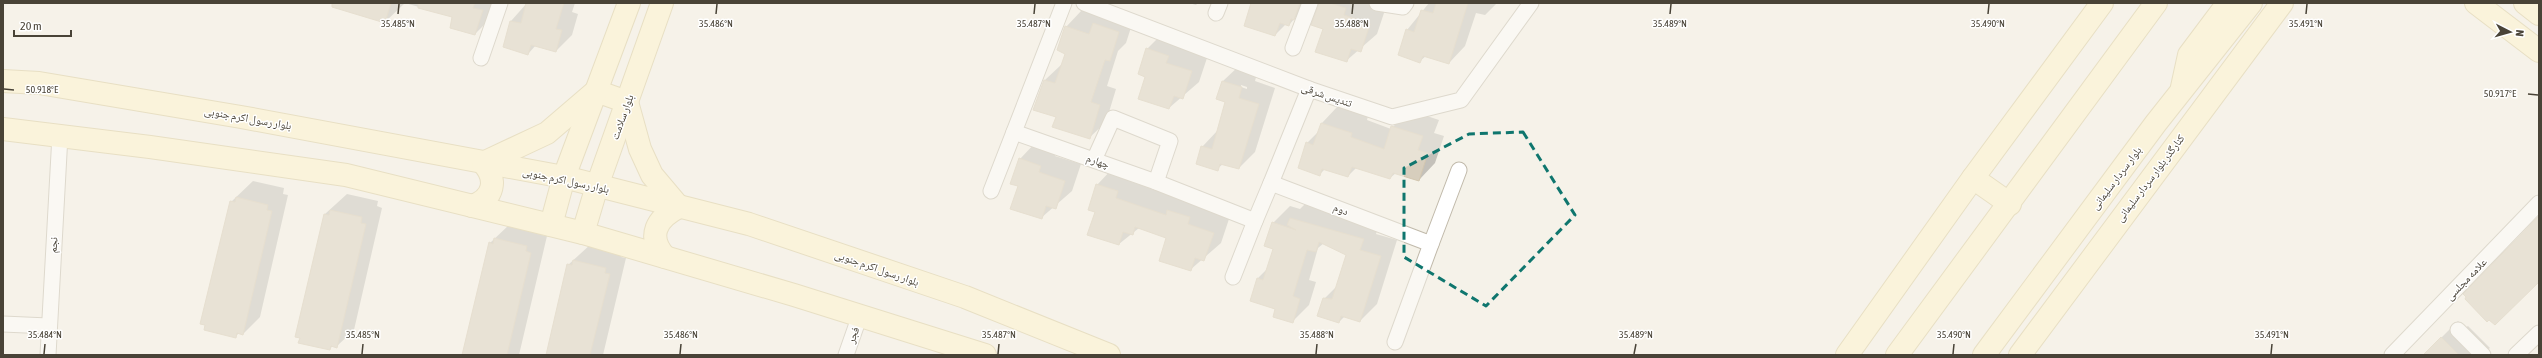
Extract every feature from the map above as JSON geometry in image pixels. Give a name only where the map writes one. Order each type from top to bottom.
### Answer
[{"type":"main road","points":[[551,225],[564,177],[629,3]]},
{"type":"main road","name":"بلوار سلامت","points":[[584,233],[597,186],[662,3]]},
{"type":"main road","points":[[1847,355],[1973,178],[2102,3]]},
{"type":"main road","points":[[1897,355],[2010,204],[2156,3]]},
{"type":"main road","points":[[2181,90],[2188,55],[2228,3]]},
{"type":"main road","name":"بلوار سردار سلیمانی","points":[[1984,355],[2181,90],[2251,3]]},
{"type":"main road","name":"کنارگذر بلوار سردار سلیمانی","points":[[2020,355],[2092,256],[2282,3]]},
{"type":"main road","points":[[2476,3],[2539,50]]},
{"type":"main road","points":[[2525,3],[2539,14]]},
{"type":"main road","name":"بلوار رسول اکرم جنوبی","points":[[3,81],[39,83],[241,116],[564,177],[749,224],[958,295],[1109,355]]},
{"type":"main road","points":[[596,91],[628,102],[640,149],[652,175],[679,207],[661,218],[657,228],[655,239],[659,250],[665,257]]},
{"type":"main road","points":[[472,206],[488,197],[492,188],[491,174],[483,162],[547,133],[596,91]]},
{"type":"main road","points":[[3,129],[60,135],[346,175],[584,233],[860,315],[985,355]]},
{"type":"main road","points":[[1973,178],[2010,204]]},
{"type":"main road","points":[[2070,239],[2092,256]]},
{"type":"street","points":[[481,58],[500,3]]},
{"type":"street","points":[[991,191],[1064,3]]},
{"type":"street","name":"تندیس شرقی","points":[[1084,3],[1309,89],[1392,116],[1461,100],[1531,3]]},
{"type":"street","points":[[1293,48],[1310,3]]},
{"type":"street","points":[[1377,3],[1403,7],[1406,3]]},
{"type":"street","points":[[1232,277],[1309,89]]},
{"type":"street","points":[[1094,160],[1113,118],[1170,141],[1156,182]]},
{"type":"street","name":"چهارم","points":[[1014,132],[1156,182],[1255,221]]},
{"type":"street","name":"نجم","points":[[48,355],[48,326],[60,135]]},
{"type":"street","points":[[1395,342],[1459,170]]},
{"type":"street","name":"دوم","points":[[1271,183],[1431,244]]},
{"type":"street","name":"علامه مجلسی","points":[[2392,355],[2539,203]]},
{"type":"street","name":"فجر","points":[[846,355],[860,315]]},
{"type":"street","points":[[3,324],[48,326]]},
{"type":"street","points":[[2458,330],[2483,355]]},
{"type":"street","points":[[2516,355],[2539,333]]},
{"type":"highlighted area","points":[[1523,132],[1575,215],[1486,306],[1404,257],[1404,168],[1469,134]]},
{"type":"building","points":[[332,3],[391,3],[385,23],[332,7]]},
{"type":"building","points":[[418,3],[475,3],[473,8],[483,10],[475,35],[450,28],[452,17],[418,8]]},
{"type":"building","points":[[526,3],[564,3],[556,29],[562,30],[556,52],[531,45],[528,55],[503,47],[510,21],[521,23]]},
{"type":"building","points":[[1251,3],[1300,3],[1294,20],[1291,19],[1289,26],[1280,23],[1275,36],[1244,26]]},
{"type":"building","points":[[1319,3],[1330,3],[1346,8],[1344,15],[1370,24],[1361,52],[1351,49],[1347,62],[1315,52],[1323,29],[1311,25]]},
{"type":"building","points":[[1436,3],[1468,3],[1449,64],[1423,56],[1420,63],[1398,55],[1406,29],[1414,32],[1421,10],[1433,13]]},
{"type":"building","points":[[1093,23],[1119,32],[1110,61],[1105,60],[1091,102],[1100,105],[1090,139],[1052,127],[1056,117],[1033,110],[1044,80],[1055,83],[1065,54],[1057,50],[1065,26],[1089,34]]},
{"type":"building","points":[[1146,48],[1169,56],[1166,63],[1192,71],[1183,99],[1174,96],[1169,109],[1138,99],[1145,77],[1138,74]]},
{"type":"building","points":[[1222,81],[1242,87],[1239,98],[1259,104],[1239,169],[1220,164],[1218,171],[1196,164],[1201,146],[1212,149],[1225,102],[1216,99]]},
{"type":"building","points":[[1321,123],[1352,133],[1351,137],[1384,149],[1391,126],[1423,136],[1418,150],[1428,153],[1419,181],[1393,173],[1390,179],[1352,167],[1348,177],[1322,169],[1320,176],[1298,168],[1306,142],[1313,145]]},
{"type":"building","points":[[1019,158],[1041,166],[1039,172],[1065,181],[1056,209],[1046,206],[1042,219],[1010,209],[1018,186],[1010,184]]},
{"type":"building","points":[[1096,184],[1118,191],[1116,198],[1166,215],[1167,210],[1190,217],[1188,224],[1214,233],[1204,261],[1195,258],[1191,271],[1159,261],[1166,238],[1135,227],[1133,235],[1123,232],[1119,245],[1087,235],[1095,212],[1088,210]]},
{"type":"building","points":[[236,197],[268,205],[267,210],[272,211],[243,335],[237,333],[236,338],[204,330],[205,325],[200,324],[230,201],[235,202]]},
{"type":"building","points":[[330,210],[362,217],[361,223],[366,224],[337,348],[331,346],[330,350],[298,343],[300,338],[295,337],[324,214],[329,215]]},
{"type":"building","points":[[2539,216],[2539,282],[2495,325],[2489,320],[2487,322],[2465,299],[2466,297],[2463,294]]},
{"type":"building","points":[[1290,218],[1364,239],[1360,250],[1381,256],[1360,322],[1341,316],[1339,323],[1317,316],[1323,298],[1332,299],[1346,255],[1319,242],[1316,252],[1307,250],[1293,296],[1300,299],[1293,323],[1273,317],[1275,309],[1250,301],[1257,278],[1263,280],[1273,249],[1264,246],[1272,222],[1296,230],[1287,225]]},
{"type":"building","points":[[494,238],[527,246],[526,251],[531,253],[507,355],[462,355],[489,242],[493,244]]},
{"type":"building","points":[[573,260],[606,268],[605,273],[610,274],[590,355],[546,355],[567,264],[572,265]]},
{"type":"building","points":[[2441,337],[2459,355],[2423,355]]}]
